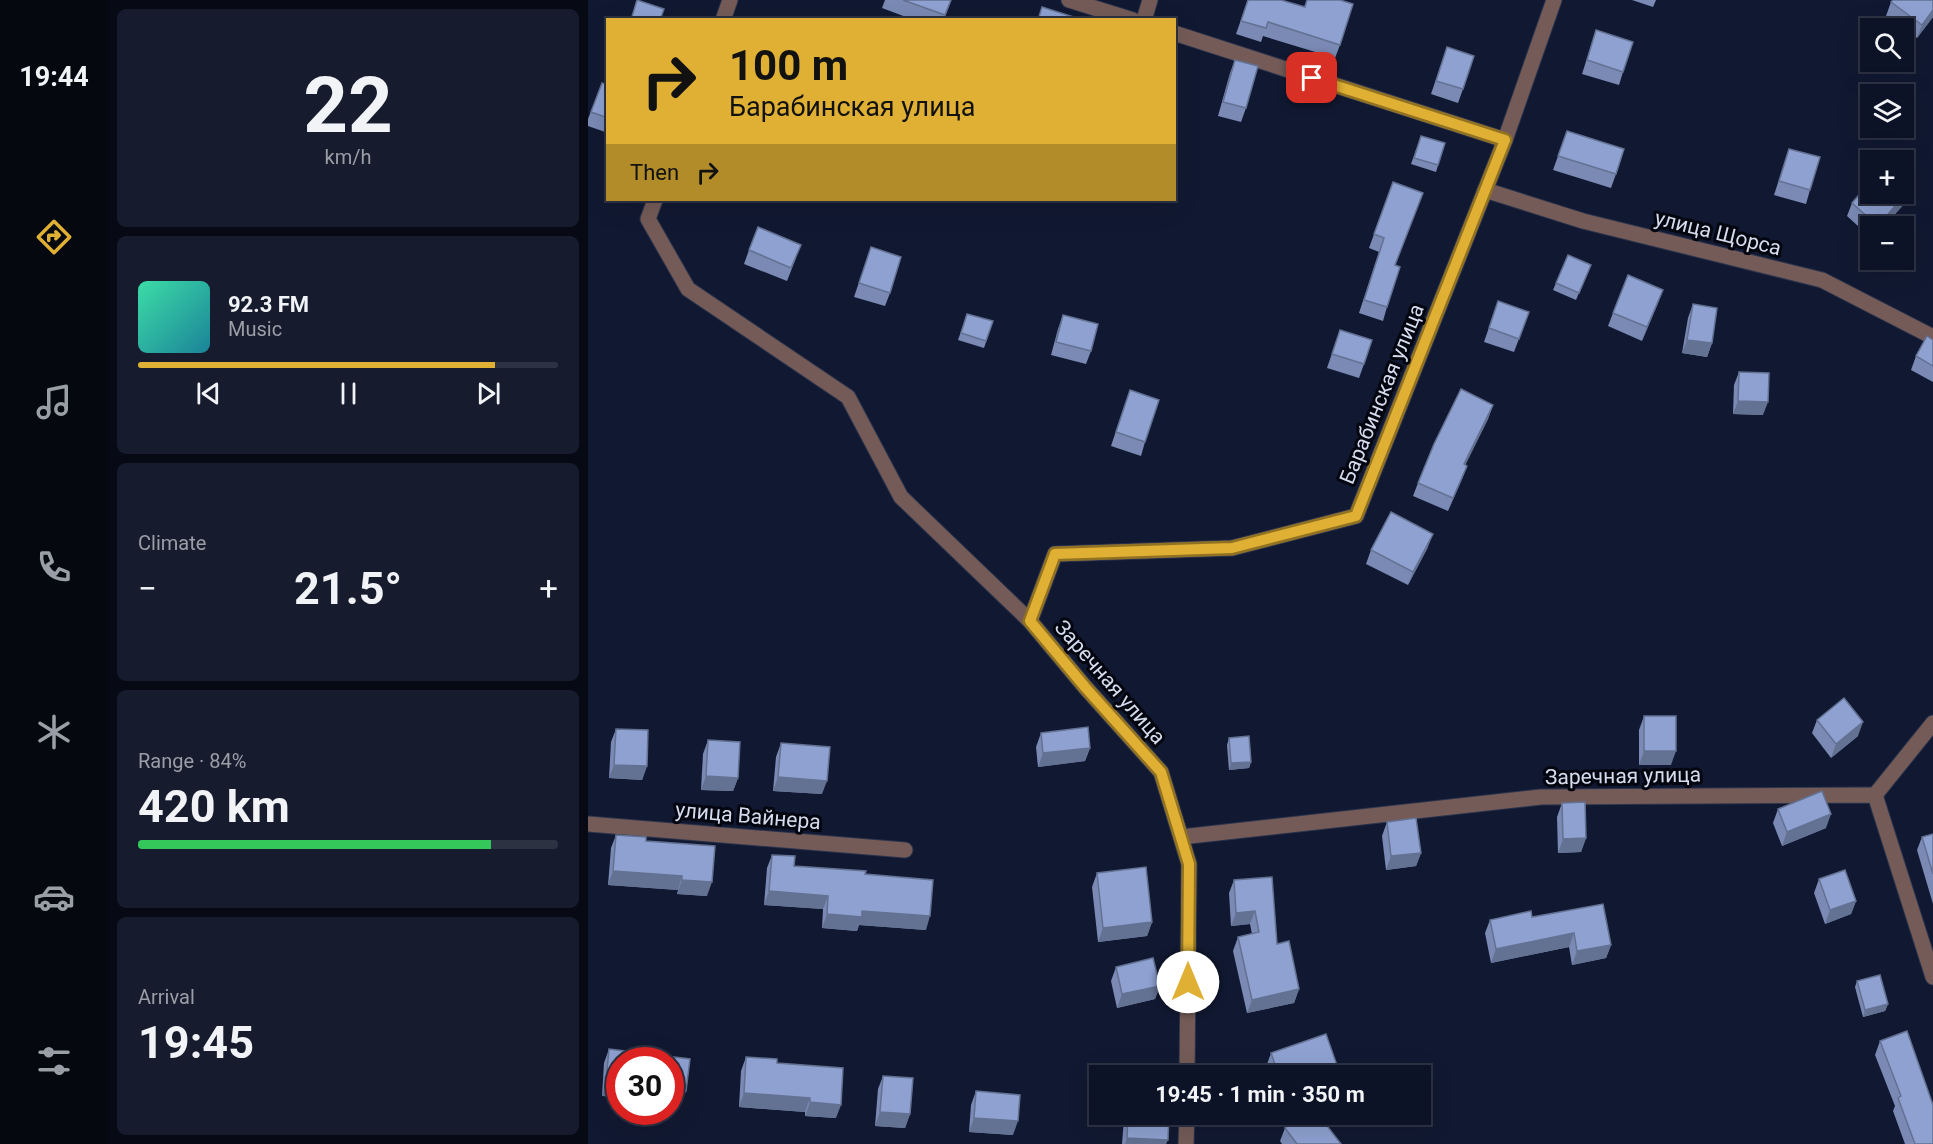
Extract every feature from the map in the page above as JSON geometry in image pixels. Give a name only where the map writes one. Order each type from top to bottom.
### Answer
[{"type":"street","points":[[724,18],[730,0]]},
{"type":"street","points":[[1069,0],[1127,18]]},
{"type":"street","points":[[1145,18],[1150,0]]},
{"type":"street","name":"Барабинская улица","points":[[1030,621],[1055,554],[1232,548],[1356,516],[1505,140],[1554,0]]},
{"type":"street","points":[[1176,34],[1505,140]]},
{"type":"street","name":"улица Щорса","points":[[1485,190],[1583,221],[1822,280],[1933,337]]},
{"type":"street","name":"Заречная улица","points":[[655,201],[648,219],[688,289],[848,397],[901,497],[1030,621],[1161,772],[1189,864],[1187,1065]]},
{"type":"street","points":[[1933,723],[1875,795],[1933,978]]},
{"type":"street","name":"Заречная улица","points":[[1181,837],[1541,797],[1875,795]]},
{"type":"street","name":"улица Вайнера","points":[[588,824],[905,850]]},
{"type":"street","points":[[1189,1125],[1191,1141]]},
{"type":"building","points":[[637,0],[664,9],[661,18],[632,18]]},
{"type":"building","points":[[903,0],[951,0],[945,15]]},
{"type":"building","points":[[1248,0],[1281,0],[1305,7],[1307,0],[1340,0],[1353,4],[1340,45],[1268,22],[1266,28],[1241,21]]},
{"type":"building","points":[[1893,0],[1933,0],[1933,10],[1922,25],[1891,2]]},
{"type":"building","points":[[1042,7],[1077,18],[1039,18]]},
{"type":"building","points":[[1596,30],[1633,42],[1623,72],[1587,60]]},
{"type":"building","points":[[1447,47],[1474,56],[1463,89],[1436,81]]},
{"type":"building","points":[[1235,60],[1258,66],[1246,108],[1223,102]]},
{"type":"building","points":[[602,83],[606,84],[606,117],[591,112]]},
{"type":"building","points":[[1567,131],[1624,149],[1616,174],[1558,156]]},
{"type":"building","points":[[1421,136],[1445,143],[1438,165],[1414,158]]},
{"type":"building","points":[[1789,149],[1820,157],[1810,190],[1779,181]]},
{"type":"building","points":[[1393,182],[1423,193],[1395,265],[1400,267],[1387,307],[1364,300],[1384,238],[1374,234]]},
{"type":"building","points":[[1860,194],[1860,204],[1897,204],[1886,216],[1867,216],[1852,203]]},
{"type":"building","points":[[758,227],[801,245],[791,268],[749,250]]},
{"type":"building","points":[[871,247],[901,257],[890,293],[859,283]]},
{"type":"building","points":[[1568,255],[1591,265],[1579,293],[1556,283]]},
{"type":"building","points":[[1628,275],[1663,290],[1647,327],[1613,313]]},
{"type":"building","points":[[1498,301],[1529,312],[1519,339],[1489,328]]},
{"type":"building","points":[[1693,304],[1717,308],[1712,343],[1687,340]]},
{"type":"building","points":[[967,314],[993,321],[986,341],[961,333]]},
{"type":"building","points":[[1063,315],[1098,324],[1091,351],[1056,342]]},
{"type":"building","points":[[1340,330],[1372,340],[1364,364],[1332,354]]},
{"type":"building","points":[[1927,336],[1933,340],[1933,366],[1916,356]]},
{"type":"building","points":[[1739,372],[1769,373],[1768,402],[1738,401]]},
{"type":"building","points":[[1461,389],[1493,405],[1464,464],[1467,466],[1453,498],[1418,483]]},
{"type":"building","points":[[1130,390],[1159,400],[1145,442],[1116,432]]},
{"type":"building","points":[[1391,512],[1433,534],[1413,572],[1371,550]]},
{"type":"building","points":[[1844,698],[1863,722],[1836,744],[1817,720]]},
{"type":"building","points":[[1644,716],[1676,716],[1676,751],[1644,751]]},
{"type":"building","points":[[1088,727],[1090,748],[1043,753],[1041,733]]},
{"type":"building","points":[[616,729],[648,730],[647,766],[614,765]]},
{"type":"building","points":[[1249,736],[1251,762],[1231,763],[1229,738]]},
{"type":"building","points":[[708,740],[740,742],[738,778],[706,776]]},
{"type":"building","points":[[781,743],[830,747],[827,781],[778,777]]},
{"type":"building","points":[[1822,791],[1831,814],[1787,832],[1778,809]]},
{"type":"building","points":[[1585,802],[1586,838],[1563,839],[1562,803]]},
{"type":"building","points":[[1416,818],[1421,853],[1391,856],[1387,822]]},
{"type":"building","points":[[1933,834],[1933,874],[1922,837]]},
{"type":"building","points":[[616,835],[646,837],[646,841],[715,846],[712,882],[682,880],[682,876],[613,871]]},
{"type":"building","points":[[772,855],[795,856],[794,866],[866,871],[865,874],[933,880],[930,916],[862,911],[862,917],[827,914],[828,896],[769,891]]},
{"type":"building","points":[[1146,867],[1152,922],[1103,928],[1097,873]]},
{"type":"building","points":[[1845,870],[1856,901],[1830,910],[1819,879]]},
{"type":"building","points":[[1272,877],[1277,944],[1289,941],[1299,989],[1252,1000],[1238,937],[1259,932],[1255,911],[1236,913],[1234,880]]},
{"type":"building","points":[[1603,904],[1611,945],[1577,951],[1574,933],[1496,949],[1490,920],[1531,911],[1532,917]]},
{"type":"building","points":[[1153,958],[1160,986],[1122,994],[1116,967]]},
{"type":"building","points":[[1880,975],[1888,1004],[1865,1010],[1857,981]]},
{"type":"building","points":[[1907,1031],[1933,1105],[1933,1144],[1915,1144],[1898,1098],[1901,1096],[1880,1041]]},
{"type":"building","points":[[1326,1034],[1337,1065],[1275,1065],[1271,1053]]},
{"type":"building","points":[[746,1057],[777,1059],[777,1063],[843,1068],[841,1105],[810,1102],[810,1098],[744,1093]]},
{"type":"building","points":[[684,1058],[690,1059],[686,1091],[684,1091]]},
{"type":"building","points":[[883,1076],[913,1078],[910,1114],[880,1112]]},
{"type":"building","points":[[976,1091],[1020,1095],[1018,1121],[974,1118]]},
{"type":"building","points":[[1128,1125],[1169,1125],[1168,1140],[1127,1138]]},
{"type":"building","points":[[1289,1125],[1326,1125],[1341,1144],[1297,1144],[1285,1128]]},
{"type":"route","points":[[1188,982],[1189,864],[1161,772],[1030,621],[1055,554],[1232,548],[1356,516],[1505,140],[1312,78]]}]
